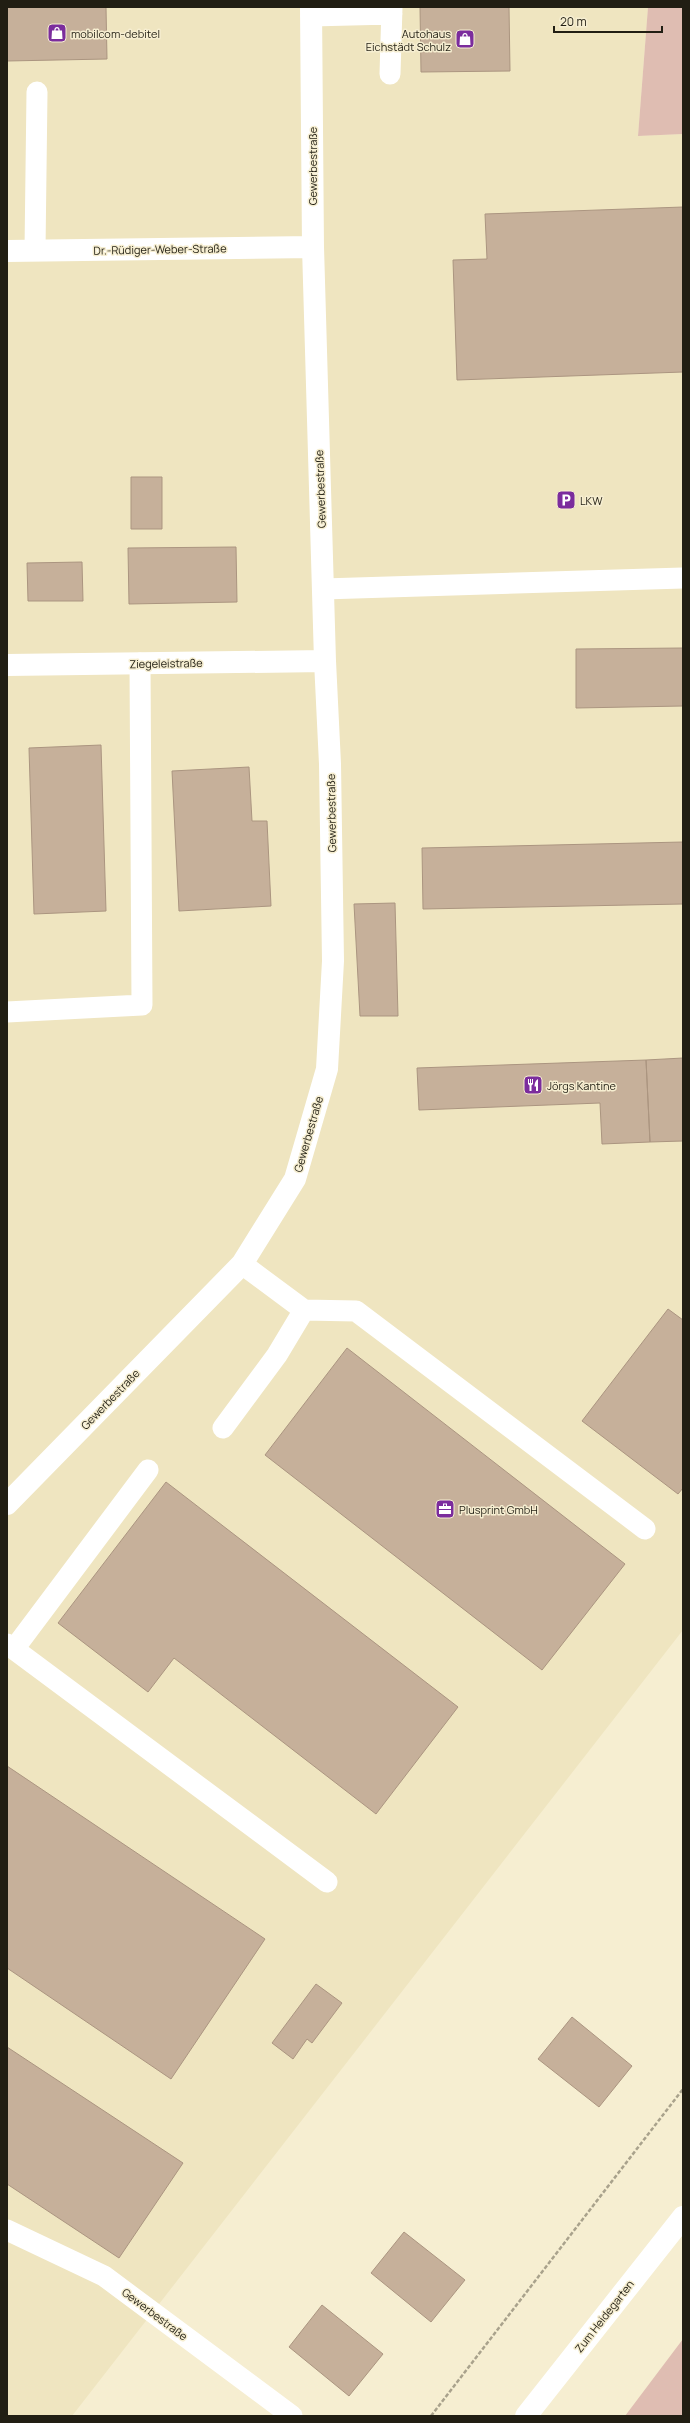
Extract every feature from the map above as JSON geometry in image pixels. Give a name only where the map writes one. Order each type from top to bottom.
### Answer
[{"type":"street","name":"Gewerbestraße","points":[[7,1504],[242,1264],[295,1180],[327,1069],[333,946],[330,764],[324,661],[313,247],[311,12]]},
{"type":"street","name":"Dr.-Rüdiger-Weber-Straße","points":[[7,251],[313,247]]},
{"type":"street","name":"Ziegeleistraße","points":[[7,665],[324,661]]},
{"type":"street","name":"Zum Heidegarten","points":[[526,2416],[683,2217]]},
{"type":"lane","points":[[311,12],[392,10],[390,74]]},
{"type":"lane","points":[[35,250],[37,92]]},
{"type":"lane","points":[[323,589],[683,578]]},
{"type":"lane","points":[[7,1012],[142,1005],[140,664]]},
{"type":"lane","points":[[242,1264],[304,1310],[356,1311],[644,1528]]},
{"type":"lane","points":[[223,1428],[277,1355],[304,1310]]},
{"type":"lane","points":[[148,1470],[11,1647],[327,1882]]},
{"type":"lane","name":"Gewerbestraße","points":[[7,2230],[104,2276],[292,2416]]},
{"type":"path","points":[[431,2416],[683,2089]]},
{"type":"shaded area","points":[[7,7],[648,7],[638,136],[683,134],[683,1630],[72,2416],[7,2416]]},
{"type":"shaded area","points":[[648,7],[683,7],[683,134],[638,136]]},
{"type":"shaded area","points":[[683,2339],[683,2416],[625,2416]]},
{"type":"building","name":"mobilcom-debitel","points":[[7,7],[106,7],[107,59],[7,61]]},
{"type":"building","name":"Autohaus Eichstädt Schulz","points":[[420,7],[509,7],[510,71],[421,72]]},
{"type":"building","points":[[683,207],[683,372],[457,380],[453,260],[487,259],[485,214]]},
{"type":"building","points":[[131,477],[162,477],[162,529],[131,529]]},
{"type":"building","points":[[236,547],[237,602],[129,604],[128,548]]},
{"type":"building","points":[[82,562],[83,601],[28,601],[27,563]]},
{"type":"building","points":[[683,648],[683,706],[576,708],[576,649]]},
{"type":"building","points":[[101,745],[106,911],[34,914],[29,748]]},
{"type":"building","points":[[249,767],[252,821],[267,821],[271,906],[179,911],[172,771]]},
{"type":"building","points":[[683,842],[683,904],[423,909],[422,848]]},
{"type":"building","points":[[395,903],[398,1016],[360,1016],[354,904]]},
{"type":"building","points":[[683,1058],[683,1141],[650,1142],[646,1060]]},
{"type":"building","name":"Jörgs Kantine","points":[[646,1060],[650,1142],[602,1144],[600,1103],[419,1110],[417,1068]]},
{"type":"building","points":[[668,1309],[683,1320],[683,1488],[678,1494],[582,1421]]},
{"type":"building","name":"Plusprint GmbH","points":[[347,1348],[625,1564],[542,1670],[265,1455]]},
{"type":"building","points":[[166,1482],[458,1707],[376,1814],[174,1658],[148,1692],[58,1623]]},
{"type":"building","points":[[7,1766],[265,1939],[171,2079],[7,1968]]},
{"type":"building","points":[[316,1984],[342,2003],[312,2043],[307,2039],[293,2059],[272,2043]]},
{"type":"building","points":[[572,2017],[632,2066],[599,2107],[538,2059]]},
{"type":"building","points":[[7,2047],[183,2163],[119,2258],[7,2184]]},
{"type":"building","points":[[404,2232],[465,2280],[431,2322],[371,2273]]},
{"type":"building","points":[[322,2305],[383,2354],[349,2396],[289,2347]]},
{"type":"place","name":"mobilcom-debitel","points":[[57,33]]},
{"type":"place","name":"Autohaus Eichstädt Schulz","points":[[465,39]]},
{"type":"place","name":"LKW","points":[[566,500]]},
{"type":"place","name":"Jörgs Kantine","points":[[533,1085]]},
{"type":"place","name":"Plusprint GmbH","points":[[445,1509]]}]
